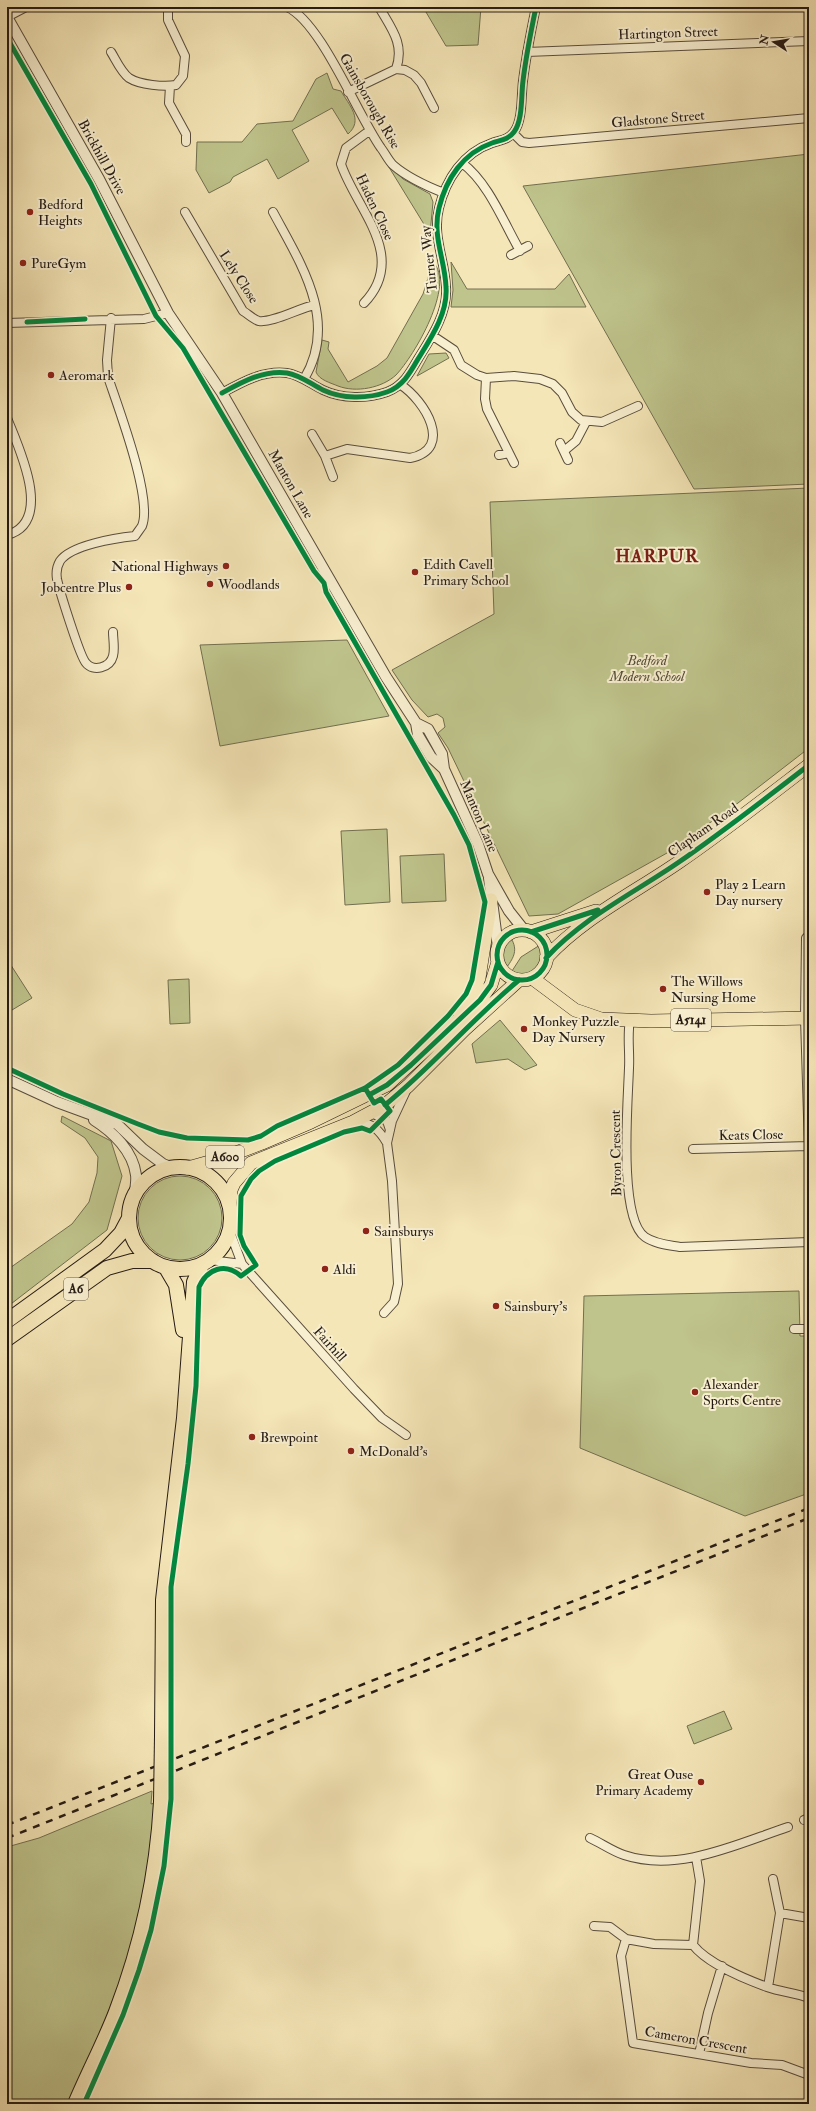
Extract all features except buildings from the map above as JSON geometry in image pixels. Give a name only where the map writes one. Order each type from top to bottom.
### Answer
[{"type":"highway","points":[[75,2104],[115,2012],[143,1928],[155,1865],[161,1802],[163,1600],[184,1418],[194,1282],[206,1263],[221,1249],[230,1232],[230,1206],[224,1192],[215,1181],[202,1172],[188,1168],[173,1168],[154,1174],[139,1188],[134,1197],[129,1218],[130,1228],[135,1239],[153,1261],[166,1268],[178,1270],[206,1263]]},
{"type":"highway","name":"A6","points":[[7,1321],[105,1250],[121,1233],[129,1218]]},
{"type":"highway","name":"A6","points":[[7,1339],[107,1268],[132,1261],[153,1261]]},
{"type":"highway","points":[[166,1268],[176,1285],[180,1298],[187,1370]]},
{"type":"main road","name":"Clapham Road","points":[[545,962],[562,942],[606,908],[678,862],[733,824],[809,765]]},
{"type":"main road","points":[[456,1021],[474,990],[479,978],[491,900]]},
{"type":"main road","name":"Clapham Road","points":[[528,931],[606,908]]},
{"type":"main road","points":[[528,931],[542,941],[545,946],[545,962],[553,993]]},
{"type":"main road","name":"A600","points":[[188,1168],[220,1159],[311,1122],[387,1085],[411,1065],[456,1021],[468,1012],[488,990],[498,962],[498,947],[510,932],[528,931]]},
{"type":"main road","points":[[498,962],[506,975],[526,979]]},
{"type":"main road","name":"A600","points":[[230,1206],[231,1190],[234,1183],[251,1163],[372,1113],[408,1086],[476,1019],[526,979],[541,971],[545,962]]},
{"type":"main road","name":"A5141","points":[[526,979],[553,993],[575,1010],[601,1019],[807,1018]]},
{"type":"main road","points":[[311,1122],[329,1122],[361,1111],[372,1113]]},
{"type":"street","points":[[7,17],[26,7]]},
{"type":"street","points":[[111,52],[129,78],[146,83],[170,86],[176,85],[183,76],[186,56],[168,20],[168,7]]},
{"type":"street","name":"Gainsborough Rise","points":[[287,7],[300,14],[316,34],[369,131],[392,164],[418,182],[444,193]]},
{"type":"street","points":[[379,7],[395,35],[400,48],[399,60],[396,69]]},
{"type":"street","points":[[513,133],[518,125],[527,52],[536,7]]},
{"type":"street","name":"Brickhill Drive","points":[[7,17],[99,179],[168,312]]},
{"type":"street","name":"Hartington Street","points":[[527,52],[809,41]]},
{"type":"street","points":[[348,92],[396,69],[405,70],[414,75],[421,83],[434,108]]},
{"type":"street","points":[[170,86],[169,103],[186,134],[186,142]]},
{"type":"street","name":"Gladstone Street","points":[[513,133],[522,142],[529,143],[809,118]]},
{"type":"street","name":"Haden Close","points":[[364,303],[372,294],[378,282],[382,255],[378,239],[340,164],[346,148],[369,131]]},
{"type":"street","name":"Turner Way","points":[[401,385],[433,336],[441,316],[447,289],[437,239],[436,225],[444,193],[451,177],[462,163],[479,149],[504,140],[513,133]]},
{"type":"street","points":[[462,163],[470,169],[481,182],[520,251]]},
{"type":"street","name":"Lely Close","points":[[185,212],[243,311],[258,321],[269,321],[301,308],[315,305]]},
{"type":"street","points":[[273,212],[306,273],[315,305],[319,334],[310,369],[304,379]]},
{"type":"street","points":[[511,255],[528,246]]},
{"type":"street","points":[[7,322],[111,318],[144,319],[168,312]]},
{"type":"street","name":"Manton Lane","points":[[168,312],[222,393],[386,678],[416,723],[418,735],[431,757],[444,769],[475,838],[488,874],[509,911],[528,931]]},
{"type":"street","points":[[111,318],[107,360],[108,377],[141,483],[144,504],[142,526],[135,536],[114,538],[67,554],[60,561],[56,572],[71,626],[85,663],[92,667],[99,668],[107,665],[113,657],[113,632]]},
{"type":"street","points":[[433,336],[454,350],[461,365],[486,378],[514,376],[540,379],[553,384],[562,393],[572,412],[581,420],[586,422],[602,422],[638,406]]},
{"type":"street","points":[[222,393],[259,375],[286,373],[304,379],[324,390],[339,395],[356,397],[372,396],[401,385],[417,398],[432,424],[432,439],[428,451],[420,456],[410,458],[347,449],[325,456]]},
{"type":"street","points":[[486,378],[485,399],[487,409],[514,463]]},
{"type":"street","points":[[7,418],[32,488],[31,507],[23,525],[7,535]]},
{"type":"street","points":[[568,460],[562,447],[576,441],[586,422]]},
{"type":"street","points":[[312,434],[325,456],[333,477]]},
{"type":"street","points":[[499,455],[509,453]]},
{"type":"street","name":"Manton Lane","points":[[488,874],[498,947]]},
{"type":"street","points":[[809,935],[806,938],[809,1147]]},
{"type":"street","name":"Byron Crescent","points":[[630,1020],[628,1033],[629,1065],[626,1156],[630,1204],[636,1224],[645,1237],[662,1244],[680,1247],[809,1242]]},
{"type":"street","points":[[7,1079],[82,1112],[117,1124],[149,1154],[173,1168]]},
{"type":"street","points":[[384,1313],[394,1302],[398,1284],[392,1181],[387,1143],[395,1113],[408,1086]]},
{"type":"street","points":[[82,1112],[105,1127],[123,1146],[133,1163],[136,1176],[134,1197]]},
{"type":"street","points":[[372,1113],[387,1121],[390,1130]]},
{"type":"street","points":[[353,1122],[361,1122],[373,1126],[380,1131],[387,1143]]},
{"type":"street","name":"Keats Close","points":[[693,1149],[809,1147]]},
{"type":"street","name":"Fairhill","points":[[230,1232],[242,1264],[382,1418],[406,1435]]},
{"type":"street","points":[[206,1263],[242,1264]]},
{"type":"street","points":[[794,1329],[809,1329]]},
{"type":"street","points":[[590,1838],[624,1855],[665,1860],[696,1857],[788,1827]]},
{"type":"street","points":[[696,1857],[700,1881],[693,1945],[699,1953],[722,1966],[768,1987],[809,1998]]},
{"type":"street","points":[[768,1987],[780,1913],[773,1879]]},
{"type":"street","points":[[780,1913],[809,1918]]},
{"type":"street","points":[[594,1926],[610,1927],[626,1939],[654,1944],[693,1945]]},
{"type":"street","name":"Cameron Crescent","points":[[626,1939],[621,1956],[633,2043],[751,2063],[782,2065],[809,2075]]},
{"type":"street","points":[[699,2054],[722,1966]]},
{"type":"green space","points":[[423,7],[481,7],[478,45],[446,46]]},
{"type":"green space","points":[[327,73],[333,89],[341,91],[354,112],[355,123],[353,129],[348,134],[332,108],[292,130],[309,161],[278,179],[267,159],[233,177],[230,182],[209,193],[196,170],[197,142],[242,142],[257,124],[293,121],[316,79]]},
{"type":"green space","points":[[809,154],[809,484],[694,489],[523,186]]},
{"type":"green space","points":[[387,164],[403,179],[430,194],[433,202],[430,234]]},
{"type":"green space","points":[[433,262],[439,273],[439,287],[436,303],[422,337],[413,353],[396,375],[384,383],[361,389],[345,388],[322,379],[316,372],[322,340],[329,342],[328,349],[348,382],[377,366],[387,358],[423,294]]},
{"type":"green space","points":[[451,262],[467,289],[555,289],[569,274],[586,307],[451,307],[453,290]]},
{"type":"green space","points":[[446,353],[449,358],[417,376],[429,354]]},
{"type":"green space","name":"Bedford Modern School","points":[[809,488],[809,748],[738,803],[667,853],[558,914],[529,916],[448,748],[438,733],[445,727],[443,718],[437,714],[428,717],[412,700],[392,670],[494,614],[490,502]]},
{"type":"green space","points":[[347,640],[389,716],[220,746],[200,645]]},
{"type":"green space","points":[[387,829],[390,902],[345,905],[341,831]]},
{"type":"green space","points":[[444,854],[446,901],[402,903],[400,856]]},
{"type":"green space","points":[[511,938],[515,950],[512,960],[507,967],[503,960],[503,948]]},
{"type":"green space","points":[[540,945],[541,959],[539,964],[531,973],[519,974],[512,971],[521,957]]},
{"type":"green space","points":[[7,959],[32,998],[7,1013]]},
{"type":"green space","points":[[189,979],[190,1023],[170,1024],[168,980]]},
{"type":"green space","points":[[500,1020],[537,1065],[525,1070],[508,1059],[476,1063],[472,1044]]},
{"type":"green space","points":[[62,1116],[111,1141],[122,1176],[107,1230],[7,1307],[7,1270],[72,1224],[89,1202],[97,1173],[98,1157],[85,1138],[61,1122]]},
{"type":"green space","points":[[180,1176],[188,1177],[203,1183],[215,1195],[221,1210],[221,1226],[215,1241],[203,1253],[188,1259],[180,1260],[172,1259],[157,1253],[145,1241],[139,1226],[138,1218],[139,1210],[145,1195],[157,1183],[172,1177]]},
{"type":"green space","name":"Alexander Sports Centre","points":[[799,1291],[800,1336],[809,1336],[809,1493],[745,1516],[580,1448],[584,1296]]},
{"type":"green space","points":[[724,1711],[732,1729],[694,1744],[687,1726]]},
{"type":"green space","points":[[152,1791],[151,1804],[155,1803],[144,1890],[137,1925],[126,1963],[111,2004],[68,2104],[7,2104],[7,1847],[39,1838]]},
{"type":"railway","points":[[7,1825],[809,1508]]},
{"type":"railway","points":[[7,1838],[809,1518]]},
{"type":"cycle path","points":[[222,393],[253,378],[270,373],[287,373],[305,380],[330,393],[355,397],[371,396],[387,392],[402,383],[438,325],[446,297],[445,277],[437,228],[437,218],[442,197],[451,177],[464,160],[482,147],[509,137],[517,127],[520,115],[530,34],[536,7]]},
{"type":"cycle path","points":[[7,38],[91,184],[156,316],[183,348],[314,571],[324,583],[326,592],[454,815],[469,845],[485,902],[472,980],[466,994],[448,1016],[398,1065],[365,1088],[277,1126],[261,1136],[248,1140],[187,1138],[159,1132],[63,1094],[7,1068]]},
{"type":"cycle path","points":[[27,322],[85,319]]},
{"type":"cycle path","points":[[546,958],[576,930],[696,850],[809,765]]},
{"type":"cycle path","points":[[531,932],[598,910]]},
{"type":"cycle path","points":[[522,930],[532,932],[540,937],[545,945],[547,955],[545,965],[540,973],[532,978],[522,980],[512,978],[504,973],[499,965],[497,955],[499,945],[504,937],[512,932],[522,930]]},
{"type":"cycle path","points":[[369,1095],[387,1085],[411,1065],[480,1000],[491,985],[498,962]]},
{"type":"cycle path","points":[[385,1105],[403,1090],[485,1010],[519,980]]},
{"type":"cycle path","points":[[84,2104],[123,2015],[139,1970],[151,1930],[164,1866],[171,1799],[171,1587],[188,1464],[196,1386],[199,1287],[207,1276],[217,1270],[229,1269],[241,1276],[256,1265],[244,1246],[240,1235],[241,1196],[251,1179],[259,1171],[275,1161],[344,1132],[362,1128],[370,1131],[390,1111],[381,1099],[374,1103],[365,1088]]},
{"type":"place","name":"Bedford Heights","points":[[30,212]]},
{"type":"place","name":"PureGym","points":[[23,263]]},
{"type":"place","name":"Aeromark","points":[[51,375]]},
{"type":"place","name":"National Highways","points":[[226,566]]},
{"type":"place","name":"Edith Cavell Primary School","points":[[415,572]]},
{"type":"place","name":"Woodlands","points":[[210,584]]},
{"type":"place","name":"Jobcentre Plus","points":[[129,587]]},
{"type":"place","name":"Play 2 Learn Day nursery","points":[[707,892]]},
{"type":"place","name":"The Willows Nursing Home","points":[[663,989]]},
{"type":"place","name":"Monkey Puzzle Day Nursery","points":[[524,1029]]},
{"type":"place","name":"Sainsburys","points":[[366,1231]]},
{"type":"place","name":"Aldi","points":[[325,1269]]},
{"type":"place","name":"Sainsbury's","points":[[496,1306]]},
{"type":"place","name":"Alexander Sports Centre","points":[[695,1392]]},
{"type":"place","name":"Brewpoint","points":[[252,1437]]},
{"type":"place","name":"McDonald's","points":[[351,1451]]},
{"type":"place","name":"Great Ouse Primary Academy","points":[[701,1782]]},
{"type":"district","name":"HARPUR","points":[[657,556]]}]
